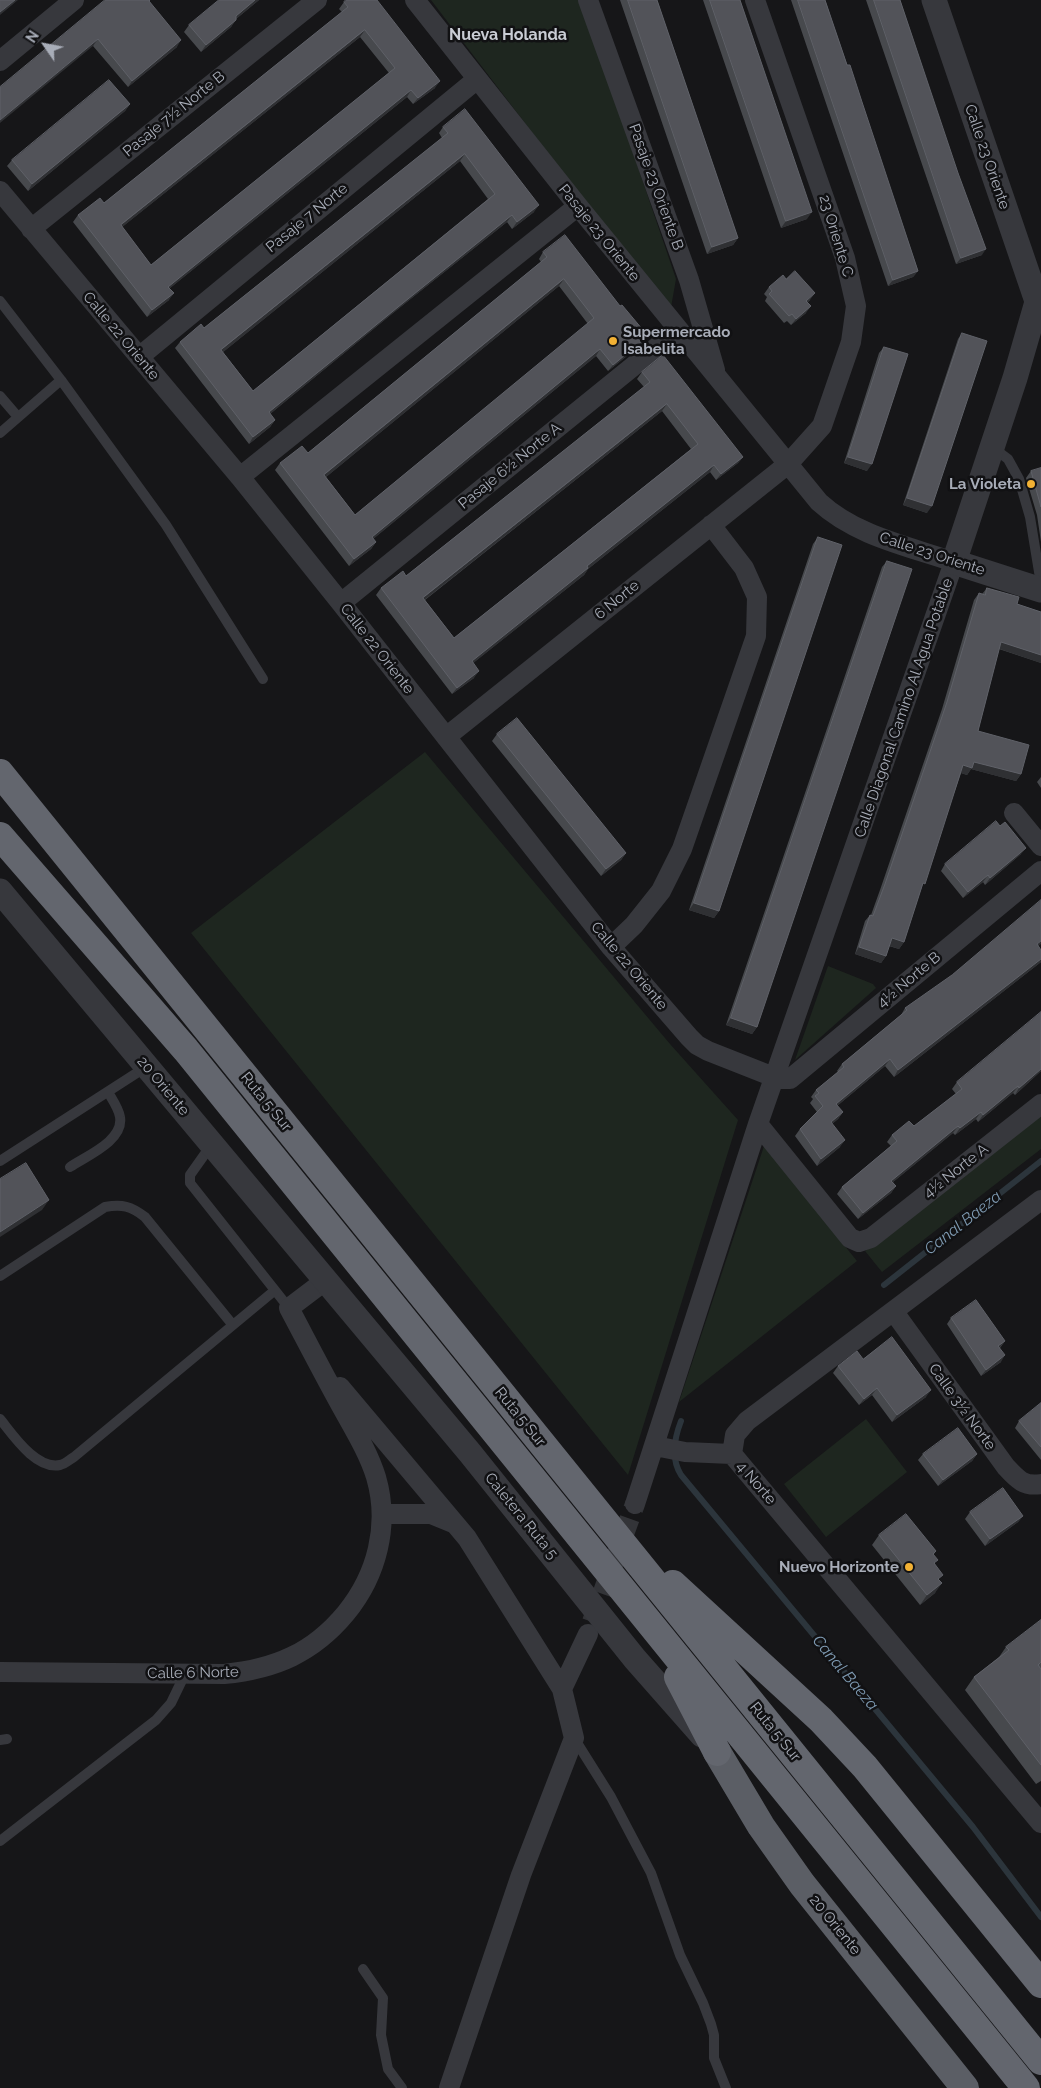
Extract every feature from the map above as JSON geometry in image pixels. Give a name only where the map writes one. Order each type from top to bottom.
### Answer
[{"type":"highway","name":"Ruta 5 Sur","points":[[0,773],[1041,2061]]},
{"type":"highway","name":"Ruta 5 Sur","points":[[0,836],[186,1050],[1026,2088]]},
{"type":"highway","points":[[593,1507],[684,1595],[810,1710],[848,1748],[888,1794],[1041,1984]]},
{"type":"highway","points":[[635,1605],[674,1668],[717,1752]]},
{"type":"highway","name":"20 Oriente","points":[[717,1752],[761,1826],[802,1884],[965,2088]]},
{"type":"street","points":[[0,61],[74,0]]},
{"type":"street","name":"Pasaje 7½ Norte B","points":[[31,229],[317,0]]},
{"type":"street","name":"Pasaje 23 Oriente","points":[[415,0],[476,80],[788,464]]},
{"type":"street","name":"Pasaje 23 Oriente B","points":[[588,0],[689,280],[717,376]]},
{"type":"street","name":"23 Oriente C","points":[[755,0],[845,258],[856,306],[851,342],[822,426],[788,464]]},
{"type":"street","name":"Calle 23 Oriente","points":[[934,0],[1040,301]]},
{"type":"street","name":"Pasaje 7 Norte","points":[[139,357],[476,80]]},
{"type":"street","name":"Calle 22 Oriente","points":[[0,191],[240,477],[342,602],[611,947],[696,1045],[774,1078]]},
{"type":"street","points":[[240,477],[578,206]]},
{"type":"street","name":"Calle Diagonal Camino Al Agua Potable","points":[[635,1504],[668,1449],[758,1124],[954,562],[1040,301]]},
{"type":"street","name":"Pasaje 6½ Norte A","points":[[342,602],[678,330]]},
{"type":"street","points":[[1015,378],[1030,367],[1041,364]]},
{"type":"street","name":"6 Norte","points":[[446,737],[788,464]]},
{"type":"street","name":"Calle 23 Oriente","points":[[788,464],[819,502],[852,526],[1041,590]]},
{"type":"street","points":[[611,947],[634,925],[661,892],[682,849],[756,636],[757,596],[744,568],[711,525]]},
{"type":"street","points":[[1014,813],[1041,846]]},
{"type":"street","name":"4½ Norte B","points":[[774,1078],[784,1080],[795,1075],[1041,871]]},
{"type":"street","name":"20 Oriente","points":[[0,891],[326,1280]]},
{"type":"street","name":"4½ Norte A","points":[[758,1124],[850,1238],[860,1242],[871,1238],[1041,1104]]},
{"type":"street","name":"4 Norte","points":[[1041,1200],[747,1421],[735,1435],[732,1454],[1041,1823]]},
{"type":"street","points":[[289,1308],[326,1280]]},
{"type":"street","name":"Caletera Ruta 5","points":[[326,1280],[395,1366],[470,1452],[635,1659],[717,1752]]},
{"type":"street","name":"Calle 6 Norte","points":[[0,1672],[224,1674],[255,1671],[284,1661],[312,1646],[337,1624],[356,1600],[370,1574],[378,1551],[382,1500],[376,1476],[289,1308]]},
{"type":"street","name":"Calle 3½ Norte","points":[[894,1312],[1006,1467],[1017,1479],[1030,1486],[1041,1484]]},
{"type":"street","points":[[314,1356],[467,1538],[562,1689],[574,1738],[550,1794],[508,1910],[449,2088]]},
{"type":"street","points":[[668,1449],[732,1454]]},
{"type":"street","points":[[382,1514],[431,1514],[455,1524]]},
{"type":"street","points":[[562,1689],[588,1634]]},
{"type":"lane","points":[[0,301],[61,380],[166,524],[263,679]]},
{"type":"lane","points":[[0,433],[61,380]]},
{"type":"lane","points":[[0,396],[18,417]]},
{"type":"lane","points":[[992,446],[1011,464],[1019,479],[1030,517],[1041,584]]},
{"type":"lane","points":[[0,1161],[146,1066]]},
{"type":"lane","points":[[70,1167],[108,1143],[120,1125],[120,1115],[108,1092]]},
{"type":"lane","points":[[212,1144],[190,1175],[190,1183],[289,1308]]},
{"type":"lane","points":[[0,1276],[104,1207],[118,1205],[132,1207],[145,1218],[232,1324]]},
{"type":"lane","points":[[0,1419],[30,1455],[51,1465],[61,1465],[74,1457],[274,1290]]},
{"type":"lane","points":[[0,1841],[156,1720],[171,1703],[185,1674]]},
{"type":"lane","points":[[574,1738],[611,1797],[651,1873],[680,1955],[708,2017],[714,2035],[714,2058],[726,2088]]},
{"type":"lane","points":[[364,1969],[383,1998],[381,2035],[388,2069],[402,2088]]},
{"type":"shaded area","points":[[431,0],[581,0],[676,279],[670,313]]},
{"type":"shaded area","points":[[425,752],[670,1044],[738,1120],[628,1475],[191,933]]},
{"type":"shaded area","points":[[828,966],[873,984],[876,988],[795,1060]]},
{"type":"shaded area","points":[[1041,1112],[1041,1149],[882,1272],[865,1251]]},
{"type":"shaded area","points":[[764,1146],[857,1261],[679,1402]]},
{"type":"shaded area","points":[[866,1419],[907,1472],[826,1537],[784,1484]]},
{"type":"building","points":[[0,0],[15,0],[0,12]]},
{"type":"building","points":[[105,0],[150,0],[181,40],[132,81],[98,39],[0,120],[0,87]]},
{"type":"building","points":[[219,0],[255,0],[236,16],[236,20],[206,45],[189,25]]},
{"type":"building","points":[[346,0],[377,0],[440,81],[418,98],[411,90],[168,287],[174,293],[152,310],[78,215],[100,198],[104,203],[348,7],[344,2]],"holes":[[[365,30],[395,68],[151,265],[121,225]]]},
{"type":"building","points":[[628,0],[657,0],[738,238],[712,247]]},
{"type":"building","points":[[710,0],[740,0],[812,212],[786,221]]},
{"type":"building","points":[[798,0],[825,0],[847,65],[850,65],[918,271],[893,280]]},
{"type":"building","points":[[874,0],[900,0],[958,173],[986,249],[961,258]]},
{"type":"building","points":[[109,80],[130,104],[32,184],[12,160]]},
{"type":"building","points":[[465,109],[539,205],[517,222],[512,215],[398,307],[269,412],[275,420],[253,437],[180,342],[201,324],[204,328],[448,133],[443,127]],"holes":[[[465,154],[495,194],[253,391],[221,350]]]},
{"type":"building","points":[[565,235],[620,306],[622,305],[648,336],[613,365],[600,349],[372,537],[376,542],[354,559],[280,463],[302,446],[308,453],[547,257],[543,252]],"holes":[[[564,279],[594,318],[355,515],[324,475]]]},
{"type":"building","points":[[795,271],[815,293],[806,301],[811,306],[796,319],[792,314],[789,316],[769,294],[772,291],[769,287],[783,275],[786,279]]},
{"type":"building","points":[[962,333],[987,341],[932,506],[907,498]]},
{"type":"building","points":[[884,347],[908,354],[872,464],[848,457]]},
{"type":"building","points":[[663,355],[743,457],[721,474],[714,465],[587,566],[588,568],[472,661],[479,671],[457,688],[381,588],[403,571],[406,576],[650,382],[642,372]],"holes":[[[667,404],[698,444],[454,638],[423,598]]]},
{"type":"building","points":[[1041,468],[1041,507],[1031,471]]},
{"type":"building","points":[[818,537],[842,545],[719,911],[694,903]]},
{"type":"building","points":[[887,561],[912,569],[757,1027],[731,1018]]},
{"type":"building","points":[[987,588],[1019,597],[1017,604],[1041,612],[1041,655],[1001,642],[978,731],[1029,745],[1021,774],[974,762],[972,768],[963,765],[925,884],[923,883],[904,942],[892,938],[886,956],[859,947],[870,915],[873,916],[885,884],[947,702],[979,593],[985,595]]},
{"type":"building","points":[[517,718],[626,853],[606,869],[497,734]]},
{"type":"building","points":[[996,821],[1000,826],[1005,822],[1026,848],[990,878],[988,875],[968,892],[945,864]]},
{"type":"building","points":[[1041,900],[1041,941],[1037,944],[1041,950],[1041,959],[898,1070],[890,1059],[836,1104],[843,1112],[831,1122],[845,1140],[821,1159],[800,1129],[823,1106],[815,1096],[819,1093],[816,1090],[844,1067],[842,1064],[907,1010],[905,1008],[952,975]]},
{"type":"building","points":[[1041,1012],[1041,1069],[983,1115],[981,1112],[960,1128],[958,1126],[891,1181],[896,1186],[863,1213],[842,1187],[897,1141],[892,1135],[909,1121],[914,1126],[962,1089],[957,1082]]},
{"type":"building","points":[[26,1163],[49,1200],[0,1232],[0,1179]]},
{"type":"building","points":[[976,1300],[1005,1341],[998,1346],[1005,1355],[986,1370],[951,1318]]},
{"type":"building","points":[[892,1337],[931,1390],[897,1415],[877,1388],[864,1399],[838,1366],[857,1351],[863,1359]]},
{"type":"building","points":[[1041,1403],[1041,1447],[1019,1421]]},
{"type":"building","points":[[958,1428],[977,1454],[943,1480],[923,1454]]},
{"type":"building","points":[[1003,1488],[1023,1516],[990,1539],[970,1512]]},
{"type":"building","name":"Nuevo Horizonte","points":[[906,1514],[936,1551],[933,1554],[938,1560],[934,1563],[943,1575],[938,1579],[942,1583],[927,1595],[879,1535]]},
{"type":"building","points":[[1041,1620],[1041,1662],[1038,1665],[1041,1669],[1041,1765],[974,1677],[1009,1650],[1006,1647]]},
{"type":"waterway","name":"Canal Baeza","points":[[884,1285],[1041,1161]]},
{"type":"waterway","name":"Canal Baeza","points":[[681,1421],[675,1449],[676,1462],[681,1475],[973,1827],[1041,1917]]},
{"type":"tunnel","points":[[592,1622],[635,1504]]},
{"type":"place","name":"Supermercado Isabelita","points":[[613,341]]},
{"type":"place","name":"La Violeta","points":[[1031,484]]},
{"type":"place","name":"Nuevo Horizonte","points":[[909,1567]]},
{"type":"district","name":"Nueva Holanda","points":[[508,35]]}]
